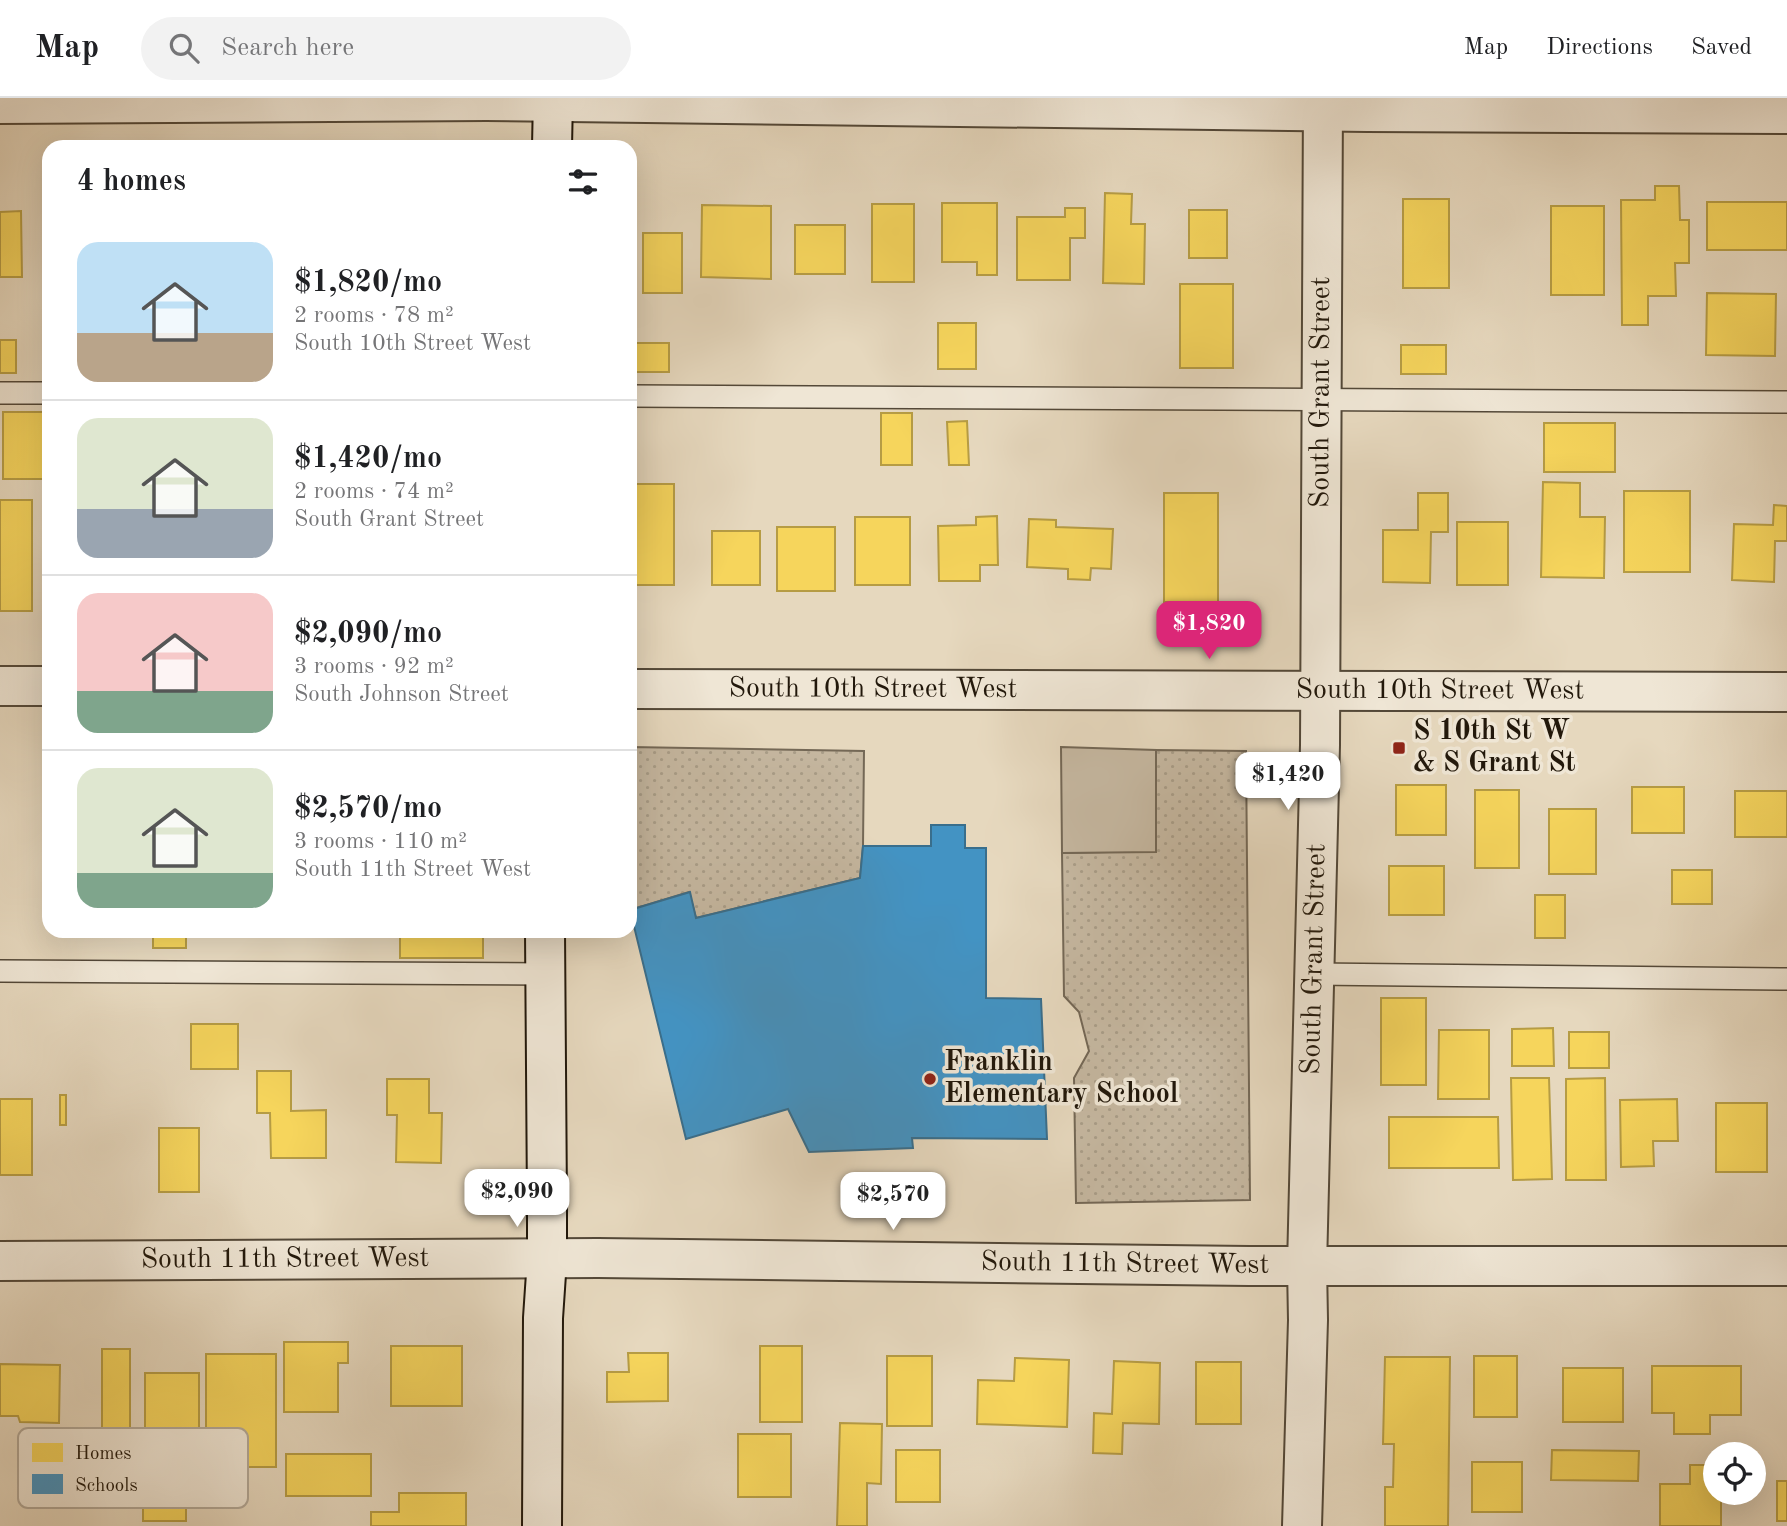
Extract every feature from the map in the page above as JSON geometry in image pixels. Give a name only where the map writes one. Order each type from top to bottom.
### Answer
[{"type":"street","points":[[552,140],[553,100]]},
{"type":"street","points":[[0,104],[553,100],[1323,105],[1787,114]]},
{"type":"street","name":"South Grant Street","points":[[1302,1526],[1320,691],[1323,105]]},
{"type":"street","points":[[0,686],[42,686]]},
{"type":"street","name":"South 10th Street West","points":[[637,689],[1787,692]]},
{"type":"street","points":[[542,1526],[542,1318],[547,1259],[545,938]]},
{"type":"street","name":"South 11th Street West","points":[[0,1261],[598,1258],[1307,1266],[1787,1266]]},
{"type":"lane","points":[[0,393],[42,393]]},
{"type":"lane","points":[[637,396],[1787,402]]},
{"type":"lane","points":[[0,971],[546,974]]},
{"type":"lane","points":[[1314,974],[1787,979]]},
{"type":"shaded area","points":[[637,747],[864,751],[860,878],[696,918],[689,892],[637,908]]},
{"type":"shaded area","points":[[1061,747],[1156,750],[1156,852],[1062,853]]},
{"type":"shaded area","points":[[1156,750],[1246,751],[1250,1200],[1076,1203],[1074,1078],[1089,1051],[1079,1012],[1064,996],[1062,853],[1155,851]]},
{"type":"building: Homes","points":[[1655,186],[1679,186],[1680,220],[1689,220],[1689,263],[1675,263],[1676,296],[1648,296],[1648,325],[1622,325],[1621,200],[1655,200]]},
{"type":"building: Homes","points":[[1105,193],[1132,194],[1131,224],[1145,224],[1144,284],[1103,283]]},
{"type":"building: Homes","points":[[1403,199],[1449,199],[1449,288],[1403,288]]},
{"type":"building: Homes","points":[[1707,202],[1787,202],[1787,250],[1707,250]]},
{"type":"building: Homes","points":[[942,203],[997,203],[997,275],[977,275],[977,262],[942,262]]},
{"type":"building: Homes","points":[[872,204],[914,204],[914,282],[872,282]]},
{"type":"building: Homes","points":[[702,205],[771,206],[771,279],[701,277]]},
{"type":"building: Homes","points":[[1551,206],[1604,206],[1604,295],[1551,295]]},
{"type":"building: Homes","points":[[1065,208],[1085,208],[1085,238],[1070,238],[1070,280],[1017,280],[1017,217],[1065,217]]},
{"type":"building: Homes","points":[[1189,210],[1227,210],[1227,258],[1189,258]]},
{"type":"building: Homes","points":[[21,211],[22,277],[0,277],[0,212]]},
{"type":"building: Homes","points":[[795,225],[845,225],[845,274],[795,274]]},
{"type":"building: Homes","points":[[643,233],[682,233],[682,293],[643,293]]},
{"type":"building: Homes","points":[[1180,284],[1233,284],[1233,368],[1180,368]]},
{"type":"building: Homes","points":[[1707,293],[1776,294],[1775,356],[1706,355]]},
{"type":"building: Homes","points":[[938,323],[976,323],[976,369],[938,369]]},
{"type":"building: Homes","points":[[0,340],[16,340],[16,373],[0,373]]},
{"type":"building: Homes","points":[[637,343],[669,343],[669,372],[637,372]]},
{"type":"building: Homes","points":[[1401,345],[1446,345],[1446,374],[1401,374]]},
{"type":"building: Homes","points":[[3,412],[42,412],[42,479],[3,479]]},
{"type":"building: Homes","points":[[881,413],[912,413],[912,465],[881,465]]},
{"type":"building: Homes","points":[[967,421],[969,465],[949,465],[947,422]]},
{"type":"building: Homes","points":[[1544,423],[1615,423],[1615,472],[1544,472]]},
{"type":"building: Homes","points":[[1543,482],[1580,483],[1580,517],[1605,517],[1604,578],[1541,577]]},
{"type":"building: Homes","points":[[637,484],[674,484],[674,585],[637,585]]},
{"type":"building: Homes","points":[[1624,491],[1690,491],[1690,572],[1624,572]]},
{"type":"building: Homes","points":[[1164,493],[1218,493],[1218,602],[1164,602]]},
{"type":"building: Homes","points":[[1418,493],[1448,493],[1448,532],[1431,532],[1430,583],[1383,582],[1383,530],[1418,530]]},
{"type":"building: Homes","points":[[0,500],[32,500],[32,611],[0,611]]},
{"type":"building: Homes","points":[[1774,505],[1787,506],[1787,541],[1775,541],[1774,582],[1732,580],[1734,524],[1773,525]]},
{"type":"building: Homes","points":[[997,516],[998,565],[980,565],[980,581],[939,581],[938,526],[976,525],[976,517]]},
{"type":"building: Homes","points":[[855,517],[910,517],[910,585],[855,585]]},
{"type":"building: Homes","points":[[1029,519],[1056,520],[1056,527],[1113,529],[1111,569],[1091,568],[1090,580],[1068,579],[1068,569],[1027,567]]},
{"type":"building: Homes","points":[[1457,522],[1508,522],[1508,585],[1457,585]]},
{"type":"building: Homes","points":[[777,527],[835,527],[835,591],[777,591]]},
{"type":"building: Homes","points":[[712,531],[760,531],[760,585],[712,585]]},
{"type":"building: Homes","points":[[1396,785],[1446,785],[1446,835],[1396,835]]},
{"type":"building: Homes","points":[[1632,787],[1684,787],[1684,833],[1632,833]]},
{"type":"building: Homes","points":[[1475,790],[1519,790],[1519,868],[1475,868]]},
{"type":"building: Homes","points":[[1735,791],[1787,791],[1787,837],[1735,837]]},
{"type":"building: Homes","points":[[1549,809],[1596,809],[1596,874],[1549,874]]},
{"type":"building: Homes","points":[[1389,866],[1444,866],[1444,915],[1389,915]]},
{"type":"building: Homes","points":[[1672,870],[1712,870],[1712,904],[1672,904]]},
{"type":"building: Homes","points":[[1535,895],[1565,895],[1565,938],[1535,938]]},
{"type":"building: Homes","points":[[153,938],[186,938],[186,948],[153,948]]},
{"type":"building: Homes","points":[[400,938],[483,938],[483,958],[400,958]]},
{"type":"building: Homes","points":[[1381,998],[1426,998],[1426,1085],[1381,1085]]},
{"type":"building: Homes","points":[[191,1024],[238,1024],[238,1069],[191,1069]]},
{"type":"building: Homes","points":[[1553,1028],[1554,1066],[1512,1066],[1512,1029]]},
{"type":"building: Homes","points":[[1439,1030],[1489,1030],[1489,1099],[1438,1099]]},
{"type":"building: Homes","points":[[1569,1032],[1609,1032],[1609,1068],[1569,1068]]},
{"type":"building: Homes","points":[[257,1071],[291,1071],[291,1111],[326,1110],[326,1158],[271,1158],[270,1113],[257,1113]]},
{"type":"building: Homes","points":[[1511,1078],[1549,1078],[1552,1179],[1513,1180]]},
{"type":"building: Homes","points":[[1605,1078],[1606,1180],[1566,1180],[1566,1079]]},
{"type":"building: Homes","points":[[387,1079],[429,1079],[429,1113],[442,1113],[441,1163],[396,1162],[397,1115],[387,1115]]},
{"type":"building: Homes","points":[[60,1095],[66,1095],[66,1125],[60,1125]]},
{"type":"building: Homes","points":[[0,1099],[32,1099],[32,1175],[0,1175]]},
{"type":"building: Homes","points":[[1677,1099],[1678,1141],[1653,1141],[1654,1166],[1621,1167],[1620,1100]]},
{"type":"building: Homes","points":[[1716,1103],[1767,1103],[1767,1172],[1716,1172]]},
{"type":"building: Homes","points":[[1389,1117],[1498,1117],[1499,1168],[1389,1168]]},
{"type":"building: Homes","points":[[159,1128],[199,1128],[199,1192],[159,1192]]},
{"type":"building: Homes","points":[[284,1342],[348,1342],[348,1363],[338,1363],[338,1412],[284,1412]]},
{"type":"building: Homes","points":[[391,1346],[462,1346],[462,1406],[391,1406]]},
{"type":"building: Homes","points":[[760,1346],[802,1346],[802,1422],[760,1422]]},
{"type":"building: Homes","points":[[102,1349],[130,1349],[130,1428],[102,1428]]},
{"type":"building: Homes","points":[[628,1353],[668,1353],[668,1401],[607,1402],[607,1372],[629,1372]]},
{"type":"building: Homes","points":[[206,1354],[276,1354],[276,1467],[248,1467],[248,1428],[206,1428]]},
{"type":"building: Homes","points":[[887,1356],[932,1356],[932,1426],[887,1426]]},
{"type":"building: Homes","points":[[1474,1356],[1517,1356],[1517,1417],[1474,1417]]},
{"type":"building: Homes","points":[[1385,1357],[1450,1357],[1448,1526],[1385,1526],[1385,1487],[1393,1487],[1394,1444],[1383,1444]]},
{"type":"building: Homes","points":[[1015,1358],[1069,1360],[1067,1427],[977,1424],[978,1380],[1014,1381]]},
{"type":"building: Homes","points":[[1114,1361],[1160,1363],[1159,1424],[1123,1423],[1122,1454],[1093,1453],[1094,1413],[1112,1414]]},
{"type":"building: Homes","points":[[1196,1362],[1241,1362],[1241,1424],[1196,1424]]},
{"type":"building: Homes","points":[[0,1364],[60,1365],[59,1423],[20,1422],[18,1416],[0,1416]]},
{"type":"building: Homes","points":[[1652,1366],[1741,1366],[1741,1415],[1710,1415],[1710,1434],[1674,1434],[1674,1413],[1652,1413]]},
{"type":"building: Homes","points":[[1563,1368],[1623,1368],[1623,1422],[1563,1422]]},
{"type":"building: Homes","points":[[145,1373],[199,1373],[199,1428],[145,1428]]},
{"type":"building: Homes","points":[[840,1423],[882,1424],[881,1484],[867,1483],[867,1526],[837,1526]]},
{"type":"building: Homes","points":[[738,1434],[791,1434],[791,1497],[738,1497]]},
{"type":"building: Homes","points":[[896,1450],[940,1450],[940,1502],[896,1502]]},
{"type":"building: Homes","points":[[1552,1450],[1639,1451],[1638,1481],[1551,1480]]},
{"type":"building: Homes","points":[[286,1454],[371,1454],[371,1496],[286,1496]]},
{"type":"building: Homes","points":[[1472,1462],[1522,1462],[1522,1512],[1472,1512]]},
{"type":"building: Homes","points":[[1690,1465],[1703,1465],[1703,1505],[1721,1505],[1721,1526],[1660,1526],[1660,1484],[1690,1484]]},
{"type":"building: Homes","points":[[1777,1481],[1787,1481],[1787,1521],[1777,1521]]},
{"type":"building: Homes","points":[[399,1493],[466,1493],[466,1526],[371,1526],[371,1512],[399,1512]]},
{"type":"building: Homes","points":[[143,1508],[186,1508],[186,1521],[143,1521]]},
{"type":"building: Schools","name":"Franklin Elementary School","points":[[931,825],[965,825],[965,848],[986,848],[986,998],[1041,999],[1047,1139],[912,1138],[913,1148],[809,1152],[788,1109],[686,1139],[637,938],[637,908],[690,892],[696,918],[860,878],[863,846],[931,846]]},
{"type":"place","name":"S 10th St W & S Grant St","points":[[1399,748]]},
{"type":"place","name":"Franklin Elementary School","points":[[930,1079]]}]
